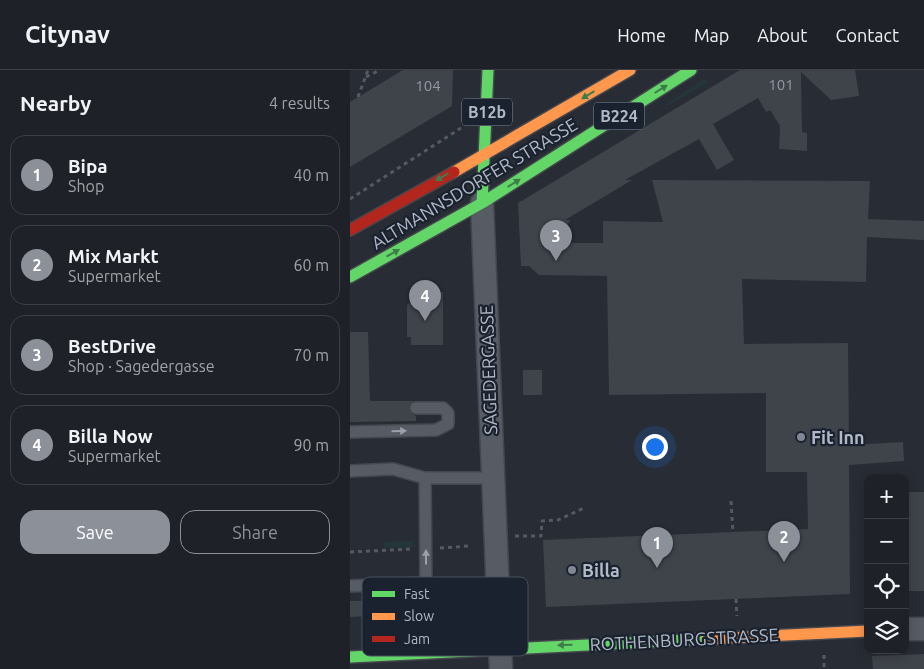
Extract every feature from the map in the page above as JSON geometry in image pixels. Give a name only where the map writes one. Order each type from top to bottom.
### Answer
[{"type":"main road","name":"SAGEDERGASSE","points":[[482,203],[488,70]]},
{"type":"main road","name":"ALTMANNSDORFER STRASSE","points":[[350,230],[551,117],[630,70]]},
{"type":"main road","name":"ALTMANNSDORFER STRASSE","points":[[350,277],[482,203],[691,70]]},
{"type":"main road","name":"ROTHENBURGSTRASSE","points":[[528,656],[823,632],[864,631]]},
{"type":"main road","name":"ROTHENBURGSTRASSE","points":[[350,657],[501,658],[526,656]]},
{"type":"street","name":"SAGEDERGASSE","points":[[482,203],[497,577]]},
{"type":"street","points":[[909,629],[924,629]]},
{"type":"lane","points":[[350,432],[436,430],[448,424],[448,413],[443,408],[416,408]]},
{"type":"lane","points":[[350,471],[393,469],[425,478],[492,478]]},
{"type":"lane","points":[[425,478],[426,577]]},
{"type":"path","points":[[358,97],[368,70]]},
{"type":"path","points":[[366,78],[380,70]]},
{"type":"path","points":[[350,198],[469,123]]},
{"type":"path","points":[[731,501],[733,533]]},
{"type":"path","points":[[542,536],[542,521],[558,520],[584,508]]},
{"type":"shaded area","points":[[705,78],[708,83],[665,105]]},
{"type":"shaded area","points":[[413,541],[413,547],[384,548],[383,542]]},
{"type":"building","points":[[403,70],[453,70],[452,106],[350,167],[350,102]]},
{"type":"building","points":[[740,70],[855,70],[859,96],[831,100],[801,72],[802,132],[807,133],[807,151],[779,149],[780,126],[770,110],[766,112],[758,98],[713,124],[734,160],[717,170],[699,139],[625,180],[632,180],[565,220],[570,220],[558,243],[603,243],[603,221],[663,222],[652,180],[870,181],[868,219],[924,221],[924,240],[867,237],[866,282],[742,279],[744,344],[848,343],[849,445],[903,442],[904,461],[849,465],[850,594],[546,607],[543,540],[808,529],[807,472],[766,472],[766,393],[609,395],[607,276],[539,275],[529,266],[521,266],[518,203]]},
{"type":"building","points":[[420,292],[443,292],[443,345],[411,345],[411,337],[407,337],[407,305]]},
{"type":"building","points":[[350,332],[368,332],[370,401],[414,401],[409,408],[412,414],[416,416],[416,421],[350,422]]},
{"type":"building","points":[[523,370],[542,370],[542,395],[523,395]]},
{"type":"building","points":[[909,492],[924,492],[924,591],[909,591]]},
{"type":"building","points":[[350,601],[362,601],[362,616],[350,617]]},
{"type":"building","points":[[924,654],[924,669],[873,669],[872,656]]},
{"type":"traffic: fast","points":[[482,203],[488,70]]},
{"type":"traffic: fast","points":[[350,277],[482,203],[691,70]]},
{"type":"traffic: fast","points":[[528,648],[707,639]]},
{"type":"traffic: fast","points":[[350,657],[370,656]]},
{"type":"traffic: slow","points":[[454,172],[630,70]]},
{"type":"traffic: slow","points":[[707,639],[864,631]]},
{"type":"traffic: jam","points":[[350,230],[454,172]]},
{"type":"place","name":"BestDrive","points":[[556,261]]},
{"type":"place","name":"Billa Now","points":[[425,321]]},
{"type":"place","name":"Fit Inn","points":[[801,437]]},
{"type":"place","name":"Mix Markt","points":[[784,562]]},
{"type":"place","name":"Bipa","points":[[657,568]]},
{"type":"place","name":"Billa","points":[[572,570]]}]
